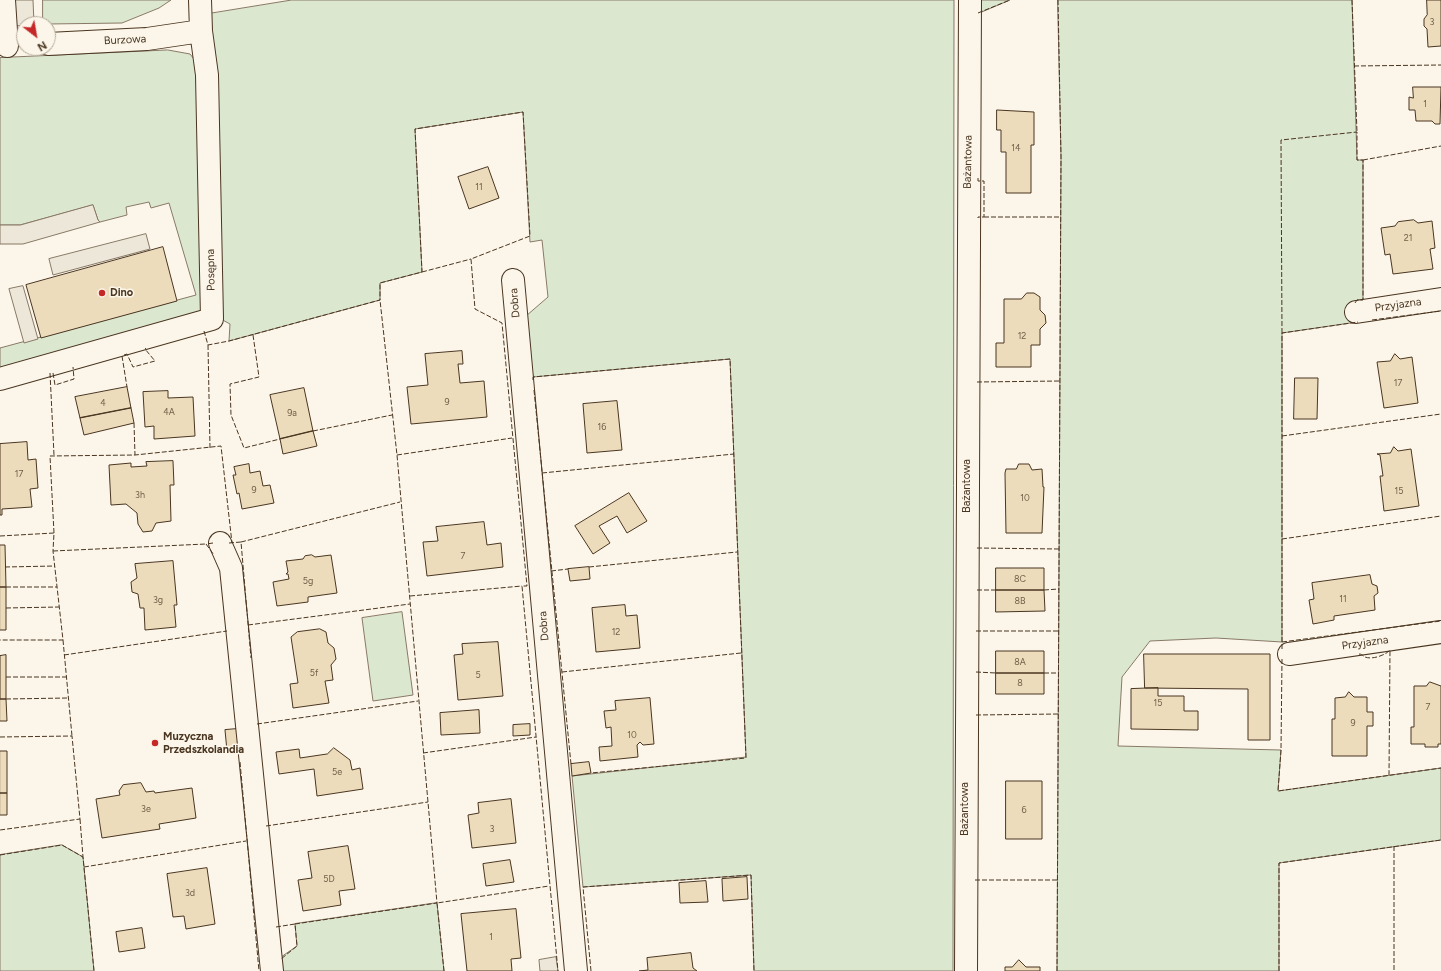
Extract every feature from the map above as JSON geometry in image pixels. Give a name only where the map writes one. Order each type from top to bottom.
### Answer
[{"type":"street","points":[[4,0],[10,46]]},
{"type":"street","name":"Posępna","points":[[0,379],[212,319],[207,75],[201,31],[200,0]]},
{"type":"street","name":"Bażantowa","points":[[966,971],[970,0]]},
{"type":"street","name":"Burzowa","points":[[56,44],[147,40],[201,31]]},
{"type":"street","name":"Dobra","points":[[513,280],[576,971]]},
{"type":"street","name":"Przyjazna","points":[[1356,312],[1441,299]]},
{"type":"street","points":[[220,542],[231,568],[272,971]]},
{"type":"street","name":"Przyjazna","points":[[1289,654],[1441,632]]},
{"type":"green space","points":[[43,0],[171,0],[159,8],[122,23],[56,24],[56,16],[43,16]]},
{"type":"green space","points":[[292,0],[954,0],[953,971],[754,971],[751,875],[583,887],[572,776],[746,757],[730,359],[533,377],[526,316],[548,297],[542,240],[530,242],[523,112],[415,129],[422,272],[380,283],[380,300],[229,341],[230,324],[219,318],[202,15]]},
{"type":"green space","points":[[977,0],[1010,0],[977,14]]},
{"type":"green space","points":[[1058,0],[1352,0],[1357,160],[1363,160],[1363,300],[1357,300],[1354,303],[1357,322],[1282,333],[1282,642],[1216,638],[1150,641],[1122,677],[1118,746],[1281,750],[1278,791],[1441,768],[1441,840],[1279,863],[1279,971],[1057,971],[1061,157]]},
{"type":"green space","points":[[168,50],[190,54],[198,64],[207,299],[199,312],[0,371],[0,348],[196,295],[169,203],[151,208],[149,202],[126,207],[127,215],[100,222],[93,205],[20,225],[0,225],[0,58]]},
{"type":"green space","points":[[402,612],[413,695],[373,701],[362,618]]},
{"type":"green space","points":[[62,845],[83,857],[94,971],[0,971],[0,855]]},
{"type":"green space","points":[[437,903],[444,971],[282,971],[281,957],[297,946],[295,924]]},
{"type":"shaded area","points":[[14,0],[33,0],[34,16],[16,16],[15,26]]},
{"type":"shaded area","points":[[93,205],[100,222],[23,244],[0,244],[0,225],[20,225]]},
{"type":"shaded area","points":[[146,234],[150,249],[53,275],[49,259]]},
{"type":"shaded area","points":[[23,286],[38,339],[24,343],[9,289]]},
{"type":"shaded area","points":[[556,957],[558,971],[540,971],[539,960]]},
{"type":"building","points":[[1427,0],[1441,0],[1441,46],[1428,47],[1427,29],[1424,26],[1424,19],[1427,15]]},
{"type":"building","points":[[1413,87],[1441,87],[1440,124],[1435,124],[1432,121],[1416,121],[1415,110],[1409,110],[1409,97],[1413,98]]},
{"type":"building","points":[[997,110],[1034,112],[1034,145],[1031,145],[1031,193],[1006,193],[1006,152],[1001,152],[1001,130],[997,130]]},
{"type":"building","points":[[488,167],[499,198],[469,209],[458,177]]},
{"type":"building","points":[[1414,220],[1418,223],[1432,221],[1435,248],[1430,249],[1433,269],[1393,274],[1390,254],[1385,255],[1381,228],[1395,226],[1398,222]]},
{"type":"building","name":"Dino","points":[[163,247],[177,301],[41,338],[26,285]]},
{"type":"building","points":[[1027,293],[1034,293],[1040,297],[1040,310],[1045,315],[1046,323],[1040,329],[1040,345],[1031,345],[1031,367],[996,367],[996,343],[1004,343],[1004,299],[1021,299]]},
{"type":"building","points":[[462,351],[463,364],[458,364],[460,383],[484,381],[487,417],[411,424],[407,387],[428,385],[425,354]]},
{"type":"building","points":[[1395,354],[1400,359],[1412,357],[1418,403],[1384,408],[1377,362],[1390,361]]},
{"type":"building","points":[[1295,378],[1318,378],[1317,419],[1294,419]]},
{"type":"building","points":[[127,387],[131,408],[80,418],[75,397]]},
{"type":"building","points":[[304,388],[313,431],[280,439],[270,395]]},
{"type":"building","points":[[168,391],[168,398],[193,397],[195,436],[154,439],[154,426],[145,427],[143,392]]},
{"type":"building","points":[[617,401],[622,450],[587,453],[583,404]]},
{"type":"building","points":[[131,408],[134,423],[84,435],[80,418]]},
{"type":"building","points":[[313,431],[317,446],[283,454],[280,439]]},
{"type":"building","points":[[27,442],[28,460],[36,459],[38,488],[30,489],[32,507],[2,509],[2,515],[0,515],[0,444]]},
{"type":"building","points":[[1394,447],[1398,451],[1411,449],[1419,506],[1384,511],[1380,476],[1383,476],[1380,455],[1377,454],[1390,453]]},
{"type":"building","points":[[173,461],[174,485],[170,485],[171,521],[156,523],[152,531],[143,532],[138,524],[137,513],[126,504],[111,505],[109,465],[131,463],[131,467],[147,466],[146,462]]},
{"type":"building","points":[[249,464],[250,473],[260,471],[263,486],[270,485],[274,503],[242,509],[233,475],[236,475],[234,467]]},
{"type":"building","points":[[1019,464],[1029,464],[1032,470],[1042,469],[1044,487],[1042,533],[1006,533],[1005,473],[1006,469],[1016,469]]},
{"type":"building","points":[[629,493],[647,521],[627,533],[617,516],[599,526],[610,543],[593,554],[575,526]]},
{"type":"building","points":[[484,522],[487,545],[501,543],[503,567],[427,576],[423,542],[438,541],[436,527]]},
{"type":"building","points":[[0,545],[5,545],[6,587],[0,587]]},
{"type":"building","points":[[312,555],[315,557],[331,555],[337,593],[308,597],[308,602],[277,606],[273,582],[289,579],[288,574],[286,574],[288,572],[286,561],[303,559],[305,556]]},
{"type":"building","points":[[173,561],[177,605],[174,605],[176,627],[145,630],[144,608],[140,608],[138,594],[132,592],[131,582],[137,578],[135,564]]},
{"type":"building","points":[[589,567],[590,579],[570,581],[568,569]]},
{"type":"building","points":[[996,568],[1044,568],[1044,590],[996,590]]},
{"type":"building","points":[[1370,575],[1372,584],[1377,586],[1378,593],[1374,596],[1375,610],[1334,616],[1334,620],[1313,624],[1309,600],[1314,599],[1312,583]]},
{"type":"building","points":[[0,587],[6,587],[6,630],[0,630]]},
{"type":"building","points":[[996,590],[1044,590],[1045,611],[996,612]]},
{"type":"building","points":[[625,605],[626,616],[637,615],[640,648],[596,652],[592,608]]},
{"type":"building","points":[[320,629],[326,632],[328,643],[334,648],[336,659],[331,665],[333,680],[325,681],[329,703],[293,708],[290,684],[298,683],[291,637],[297,632]]},
{"type":"building","points":[[498,642],[503,696],[458,700],[454,655],[463,654],[462,644]]},
{"type":"building","points":[[996,651],[1044,651],[1044,673],[996,673]]},
{"type":"building","points":[[1144,654],[1270,654],[1270,740],[1248,740],[1248,689],[1145,688]]},
{"type":"building","points":[[6,655],[6,699],[0,699],[0,656]]},
{"type":"building","points":[[996,673],[1044,673],[1044,694],[996,694]]},
{"type":"building","points":[[1430,682],[1441,686],[1441,744],[1438,744],[1438,747],[1425,747],[1425,744],[1411,744],[1411,727],[1414,727],[1414,686],[1426,686]]},
{"type":"building","points":[[1158,688],[1158,696],[1184,696],[1184,711],[1198,711],[1198,730],[1131,729],[1131,689]]},
{"type":"building","points":[[1349,692],[1354,697],[1367,697],[1367,712],[1373,712],[1373,726],[1367,726],[1367,756],[1332,756],[1332,719],[1335,719],[1335,698],[1345,697]]},
{"type":"building","points":[[650,698],[654,744],[643,745],[640,742],[637,745],[638,757],[600,761],[599,747],[612,746],[611,727],[606,728],[604,711],[616,710],[615,701]]},
{"type":"building","points":[[0,699],[6,699],[7,721],[0,721]]},
{"type":"building","points":[[479,710],[480,733],[441,735],[440,713]]},
{"type":"building","points":[[530,724],[530,735],[513,736],[513,725]]},
{"type":"building","points":[[237,729],[239,750],[227,751],[225,730]]},
{"type":"building","points":[[334,748],[350,760],[352,770],[360,768],[363,789],[317,796],[314,769],[279,774],[276,752],[299,749],[300,758],[327,754]]},
{"type":"building","points":[[0,751],[7,751],[7,793],[0,793]]},
{"type":"building","points":[[589,762],[591,773],[572,776],[571,764]]},
{"type":"building","points":[[1006,781],[1042,781],[1042,839],[1006,839]]},
{"type":"building","name":"Muzyczna Przedszkolandia","points":[[141,783],[146,792],[154,791],[155,793],[192,788],[196,818],[159,824],[160,829],[102,838],[96,799],[120,795],[119,791],[123,785]]},
{"type":"building","points":[[0,793],[7,793],[7,815],[0,815]]},
{"type":"building","points":[[511,799],[516,843],[472,848],[468,815],[479,813],[478,803]]},
{"type":"building","points":[[348,846],[355,889],[339,891],[341,905],[303,911],[298,880],[312,878],[308,852]]},
{"type":"building","points":[[510,860],[514,882],[486,886],[483,864]]},
{"type":"building","points":[[207,868],[215,924],[186,929],[184,916],[173,917],[167,874]]},
{"type":"building","points":[[747,877],[748,899],[723,901],[722,879]]},
{"type":"building","points":[[706,881],[708,902],[680,903],[679,883]]},
{"type":"building","points":[[516,909],[521,958],[511,959],[512,971],[467,971],[461,914]]},
{"type":"building","points":[[142,928],[145,948],[119,952],[116,932]]},
{"type":"building","points":[[691,953],[693,968],[697,971],[639,971],[648,970],[647,958]]},
{"type":"building","points":[[1019,960],[1026,967],[1040,967],[1040,971],[1005,971],[1005,967],[1012,967]]},
{"type":"fence","points":[[978,13],[1010,0]]},
{"type":"fence","points":[[1057,971],[1061,157],[1058,0]]},
{"type":"fence","points":[[1352,0],[1357,132]]},
{"type":"fence","points":[[1354,66],[1441,65]]},
{"type":"fence","points":[[204,331],[208,345],[229,341],[380,300],[380,283],[422,272],[415,129],[523,112],[530,236],[471,259],[475,309],[502,323],[527,586],[522,586],[558,971]]},
{"type":"fence","points":[[1282,333],[1281,140],[1357,132],[1357,160],[1363,160],[1363,300],[1357,300],[1355,303]]},
{"type":"fence","points":[[1363,160],[1441,146]]},
{"type":"fence","points":[[978,178],[978,181],[984,181],[984,217],[978,218]]},
{"type":"fence","points":[[984,217],[1061,217]]},
{"type":"fence","points":[[422,272],[471,259]]},
{"type":"fence","points":[[295,924],[437,903],[397,455],[380,300]]},
{"type":"fence","points":[[1372,320],[1441,311]]},
{"type":"fence","points":[[1282,649],[1282,333],[1358,322]]},
{"type":"fence","points":[[253,335],[259,377],[230,384],[231,415],[244,448],[280,439]]},
{"type":"fence","points":[[208,345],[210,448]]},
{"type":"fence","points":[[124,355],[127,354],[133,367],[155,361],[145,349],[146,348]]},
{"type":"fence","points":[[122,356],[127,387]]},
{"type":"fence","points":[[533,380],[533,377],[730,359],[746,758],[591,773]]},
{"type":"fence","points":[[53,373],[55,385],[74,379],[73,367]]},
{"type":"fence","points":[[50,373],[54,455]]},
{"type":"fence","points":[[977,382],[1060,381]]},
{"type":"fence","points":[[534,390],[571,764]]},
{"type":"fence","points":[[1282,436],[1441,414]]},
{"type":"fence","points":[[313,431],[392,415]]},
{"type":"fence","points":[[134,423],[135,455]]},
{"type":"fence","points":[[397,455],[512,438]]},
{"type":"fence","points":[[54,533],[50,456],[135,455],[221,446],[232,543]]},
{"type":"fence","points":[[542,473],[734,454]]},
{"type":"fence","points":[[241,542],[400,502]]},
{"type":"fence","points":[[1282,539],[1441,516]]},
{"type":"fence","points":[[0,536],[54,533],[53,551],[63,640],[0,640]]},
{"type":"fence","points":[[229,543],[241,542],[251,658]]},
{"type":"fence","points":[[213,543],[206,544],[214,555]]},
{"type":"fence","points":[[53,551],[206,544]]},
{"type":"fence","points":[[977,548],[1059,549]]},
{"type":"fence","points":[[589,567],[737,552]]},
{"type":"fence","points":[[5,567],[55,566]]},
{"type":"fence","points":[[551,571],[568,569]]},
{"type":"fence","points":[[410,596],[522,586]]},
{"type":"fence","points":[[6,587],[57,587]]},
{"type":"fence","points":[[1044,590],[1059,589]]},
{"type":"fence","points":[[977,590],[996,590]]},
{"type":"fence","points":[[248,625],[410,604]]},
{"type":"fence","points":[[6,608],[59,607]]},
{"type":"fence","points":[[1282,642],[1441,621]]},
{"type":"fence","points":[[64,655],[227,631]]},
{"type":"fence","points":[[976,631],[1058,631]]},
{"type":"fence","points":[[63,640],[72,736]]},
{"type":"fence","points":[[1359,654],[1368,658],[1385,654],[1390,650],[1389,775]]},
{"type":"fence","points":[[562,672],[741,653]]},
{"type":"fence","points":[[1282,659],[1281,750],[1278,791],[1441,768]]},
{"type":"fence","points":[[976,672],[996,673]]},
{"type":"fence","points":[[1044,673],[1058,673]]},
{"type":"fence","points":[[6,677],[66,677]]},
{"type":"fence","points":[[6,699],[68,698]]},
{"type":"fence","points":[[257,724],[418,701]]},
{"type":"fence","points":[[976,715],[1059,714]]},
{"type":"fence","points":[[0,737],[72,736],[80,819],[0,830]]},
{"type":"fence","points":[[423,753],[536,737]]},
{"type":"fence","points":[[240,762],[259,971]]},
{"type":"fence","points":[[266,826],[428,802]]},
{"type":"fence","points":[[80,819],[83,857]]},
{"type":"fence","points":[[1279,971],[1279,863],[1441,840]]},
{"type":"fence","points":[[84,867],[246,841]]},
{"type":"fence","points":[[0,855],[62,845],[83,857],[94,971]]},
{"type":"fence","points":[[1394,846],[1394,971]]},
{"type":"fence","points":[[591,971],[583,887],[751,875],[754,971]]},
{"type":"fence","points":[[975,880],[1057,880]]},
{"type":"fence","points":[[444,971],[437,903],[549,886]]},
{"type":"fence","points":[[276,927],[295,924],[297,946],[281,959]]},
{"type":"place","name":"Dino","points":[[102,293]]},
{"type":"place","name":"Muzyczna Przedszkolandia","points":[[155,743]]}]
